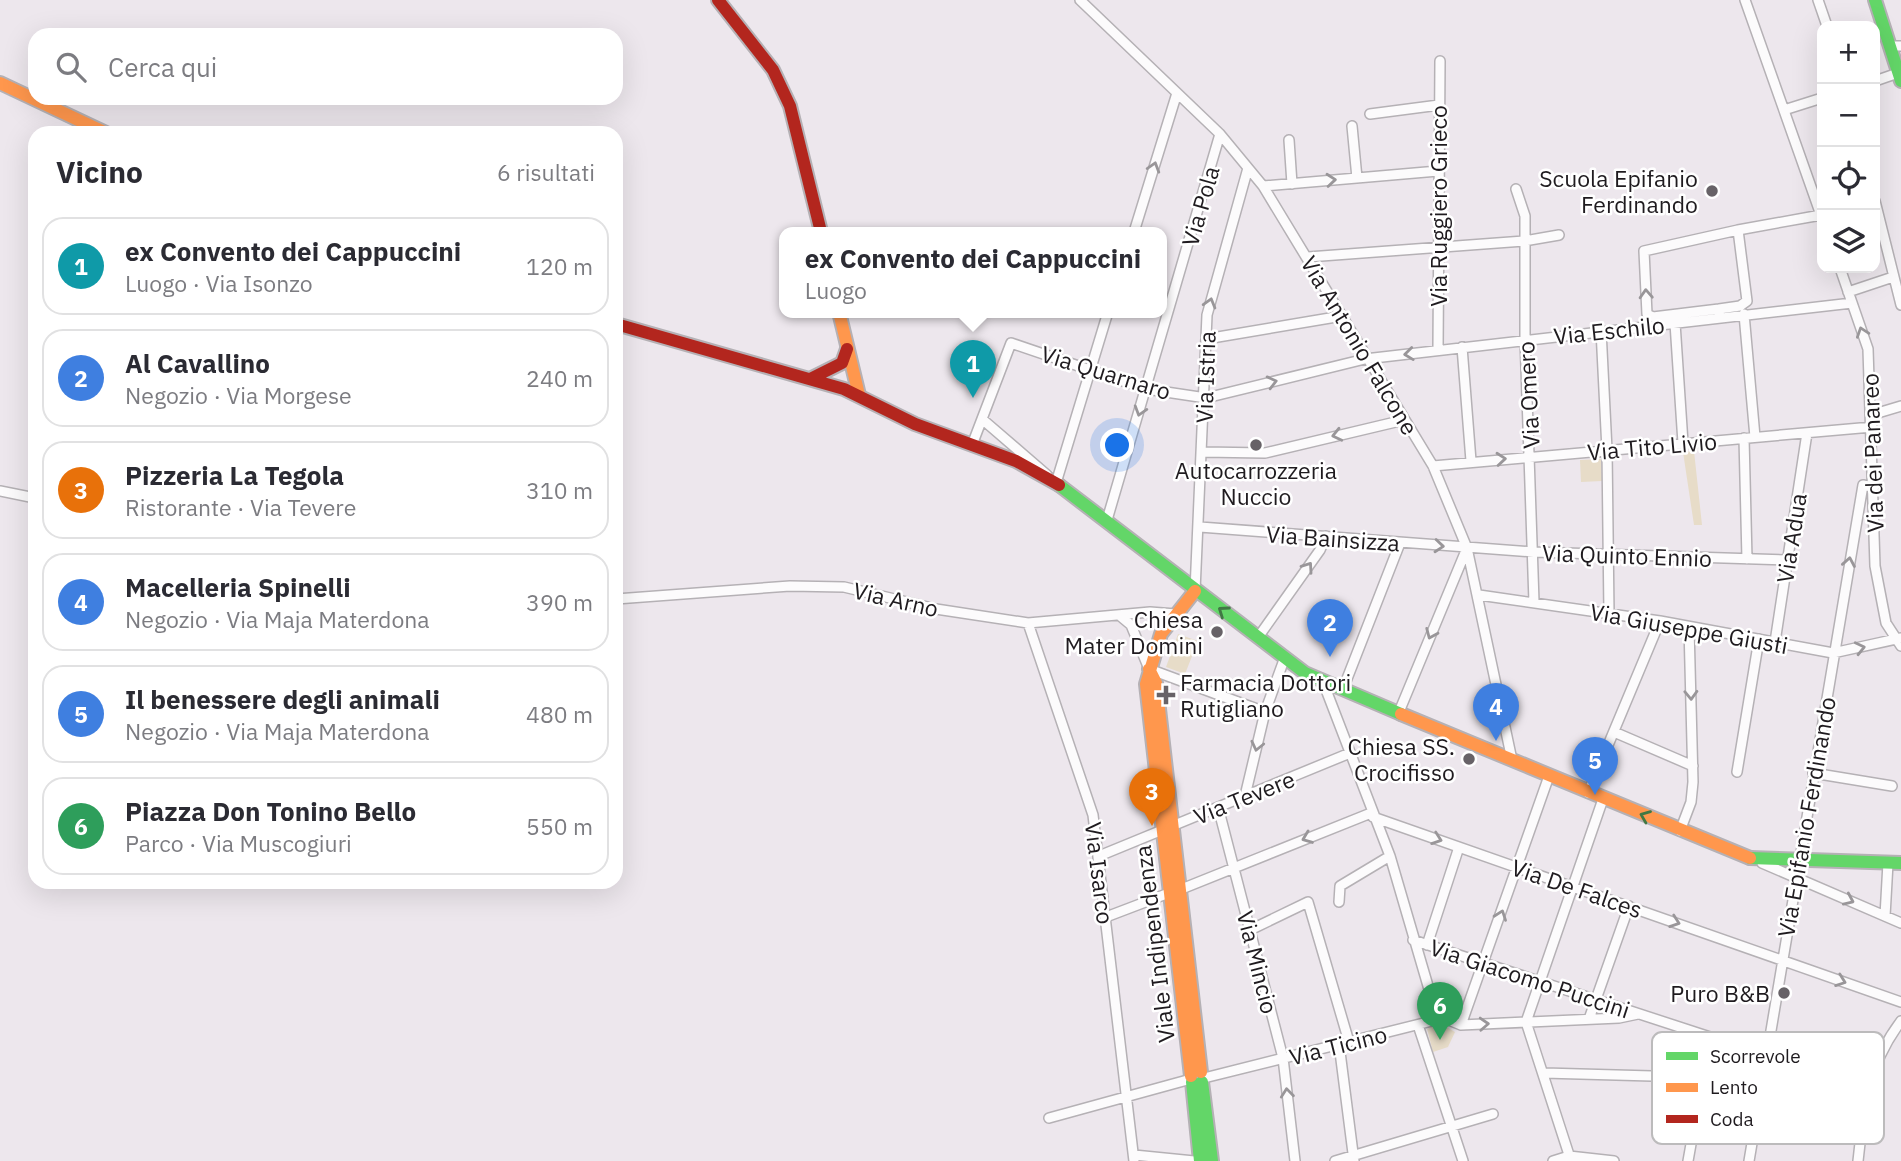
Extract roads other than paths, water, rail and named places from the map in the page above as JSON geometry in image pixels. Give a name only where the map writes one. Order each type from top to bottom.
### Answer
[{"type":"main road","points":[[718,0],[773,70],[790,106],[820,227]]},
{"type":"main road","points":[[1875,0],[1896,46],[1900,77]]},
{"type":"main road","points":[[0,83],[28,96]]},
{"type":"main road","points":[[47,105],[91,126]]},
{"type":"main road","points":[[840,318],[847,349],[857,376],[859,395]]},
{"type":"main road","points":[[623,326],[844,389],[898,416],[1016,461],[1052,481],[1107,520],[1195,591],[1284,657],[1323,682],[1754,860],[1895,863]]},
{"type":"main road","points":[[844,389],[842,363],[847,349]]},
{"type":"main road","points":[[810,379],[842,363]]},
{"type":"main road","name":"Viale Indipendenza","points":[[1195,591],[1161,634],[1146,684],[1167,828],[1197,1078],[1212,1161]]},
{"type":"main road","name":"Viale Indipendenza","points":[[1197,1078],[1200,1161]]},
{"type":"street","name":"Via Antonio Falcone","points":[[1080,0],[1220,134],[1263,186],[1308,257],[1365,359],[1433,466],[1467,548],[1512,760]]},
{"type":"street","points":[[1745,0],[1820,210]]},
{"type":"street","points":[[1818,0],[1825,21]]},
{"type":"street","name":"Via Ruggiero Grieco","points":[[1438,350],[1440,61]]},
{"type":"street","points":[[1880,80],[1900,77]]},
{"type":"street","points":[[1136,227],[1177,93]]},
{"type":"street","points":[[1784,110],[1817,100]]},
{"type":"street","points":[[1370,114],[1439,105]]},
{"type":"street","points":[[1352,126],[1357,178]]},
{"type":"street","name":"Via Pola","points":[[1167,317],[1220,134]]},
{"type":"street","points":[[1289,140],[1292,184]]},
{"type":"street","name":"Via Istria","points":[[1195,591],[1206,398],[1207,315],[1248,168]]},
{"type":"street","points":[[1263,186],[1438,171]]},
{"type":"street","name":"Via Omero","points":[[1516,189],[1524,209],[1525,338],[1534,602]]},
{"type":"street","points":[[1877,210],[1901,305]]},
{"type":"street","points":[[1738,229],[1747,301],[1719,313],[1653,317],[1647,314],[1644,251],[1738,229],[1817,218]]},
{"type":"street","points":[[1308,257],[1524,241],[1559,235]]},
{"type":"street","name":"Via dei Panareo","points":[[1842,273],[1868,349],[1875,566],[1886,623],[1900,641]]},
{"type":"street","points":[[1848,292],[1893,277]]},
{"type":"street","name":"Via Eschilo","points":[[1365,359],[1525,338],[1675,323],[1719,313],[1744,314],[1852,303]]},
{"type":"street","points":[[1744,314],[1755,437]]},
{"type":"street","points":[[1206,339],[1342,316]]},
{"type":"street","points":[[1052,481],[1106,318]]},
{"type":"street","name":"Via Pola","points":[[1107,520],[1167,318]]},
{"type":"street","points":[[1675,323],[1683,443]]},
{"type":"street","points":[[1601,330],[1607,450],[1609,614]]},
{"type":"street","name":"Via Quarnaro","points":[[982,419],[1011,343],[1091,368],[1146,389],[1206,398],[1365,359]]},
{"type":"street","points":[[1462,347],[1471,461]]},
{"type":"street","points":[[1871,415],[1901,406]]},
{"type":"street","points":[[972,445],[982,419],[1045,471],[1052,481]]},
{"type":"street","points":[[1203,453],[1265,453],[1404,420]]},
{"type":"street","name":"Via Tito Livio","points":[[1433,466],[1872,427]]},
{"type":"street","name":"Via Adua","points":[[1775,642],[1807,433]]},
{"type":"street","points":[[1744,438],[1746,559]]},
{"type":"street","name":"Via Epifanio Ferdinando","points":[[1770,1032],[1863,485],[1874,486]]},
{"type":"street","points":[[0,491],[28,497]]},
{"type":"street","name":"Via Bainsizza","points":[[1200,527],[1467,548]]},
{"type":"street","points":[[1259,636],[1326,536]]},
{"type":"street","points":[[1343,689],[1400,543]]},
{"type":"street","points":[[1399,712],[1467,548]]},
{"type":"street","name":"Via Quinto Ennio","points":[[1467,548],[1788,560]]},
{"type":"street","name":"Via Arno","points":[[623,598],[790,586],[844,587],[936,609],[1028,623],[1119,615],[1176,614]]},
{"type":"street","name":"Via Giuseppe Giusti","points":[[1479,595],[1660,621],[1833,653],[1900,641]]},
{"type":"street","points":[[1119,615],[1131,625],[1149,669],[1265,712]]},
{"type":"street","points":[[1588,793],[1660,621]]},
{"type":"street","name":"Via Isarco","points":[[1028,623],[1088,792],[1099,856],[1134,1158]]},
{"type":"street","points":[[1680,831],[1691,802],[1693,766],[1689,627]]},
{"type":"street","points":[[1737,772],[1759,639]]},
{"type":"street","points":[[1245,796],[1265,712],[1284,657]]},
{"type":"street","points":[[1323,682],[1390,856],[1433,1003],[1444,1018],[1461,1026],[1639,1014]]},
{"type":"street","points":[[1614,732],[1693,766]]},
{"type":"street","name":"Via Tevere","points":[[1099,856],[1350,753]]},
{"type":"street","points":[[1813,773],[1892,786]]},
{"type":"street","points":[[1461,1026],[1549,776]]},
{"type":"street","points":[[1570,1158],[1527,1022],[1603,799]]},
{"type":"street","name":"Via Mincio","points":[[1219,807],[1283,1058],[1295,1161]]},
{"type":"street","points":[[1106,917],[1372,815]]},
{"type":"street","name":"Via De Falces","points":[[1372,815],[1901,1002]]},
{"type":"street","points":[[1427,945],[1459,847]]},
{"type":"street","points":[[1339,902],[1340,886],[1390,856]]},
{"type":"street","points":[[1754,860],[1901,923]]},
{"type":"street","points":[[1885,916],[1895,863]]},
{"type":"street","points":[[1250,930],[1308,902],[1344,1043],[1354,1159]]},
{"type":"street","points":[[1589,1019],[1629,906]]},
{"type":"street","name":"Via Giacomo Puccini","points":[[1413,940],[1695,1032]]},
{"type":"street","name":"Via Ticino","points":[[1049,1118],[1197,1078],[1444,1018]]},
{"type":"street","points":[[1884,1045],[1901,1021]]},
{"type":"street","points":[[1418,1025],[1463,1161]]},
{"type":"street","points":[[1544,1073],[1652,1076]]},
{"type":"street","points":[[1335,1161],[1354,1159],[1493,1114]]},
{"type":"street","points":[[1134,1158],[1194,1161]]},
{"type":"street","points":[[1553,1161],[1570,1158],[1614,1161]]},
{"type":"place","name":"Scuola Epifanio Ferdinando","points":[[1712,191]]},
{"type":"place","name":"ex Convento dei Cappuccini","points":[[973,398]]},
{"type":"place","name":"Autocarrozzeria Nuccio","points":[[1256,445]]},
{"type":"place","name":"Chiesa Mater Domini","points":[[1217,632]]},
{"type":"place","name":"Al Cavallino","points":[[1330,657]]},
{"type":"place","name":"Farmacia Dottori Rutigliano","points":[[1166,695]]},
{"type":"place","name":"Macelleria Spinelli","points":[[1496,741]]},
{"type":"place","name":"Chiesa SS. Crocifisso","points":[[1469,759]]},
{"type":"place","name":"Il benessere degli animali","points":[[1595,795]]},
{"type":"place","name":"Pizzeria La Tegola","points":[[1152,826]]},
{"type":"place","name":"Puro B&B","points":[[1784,993]]},
{"type":"place","name":"Piazza Don Tonino Bello","points":[[1440,1040]]}]
